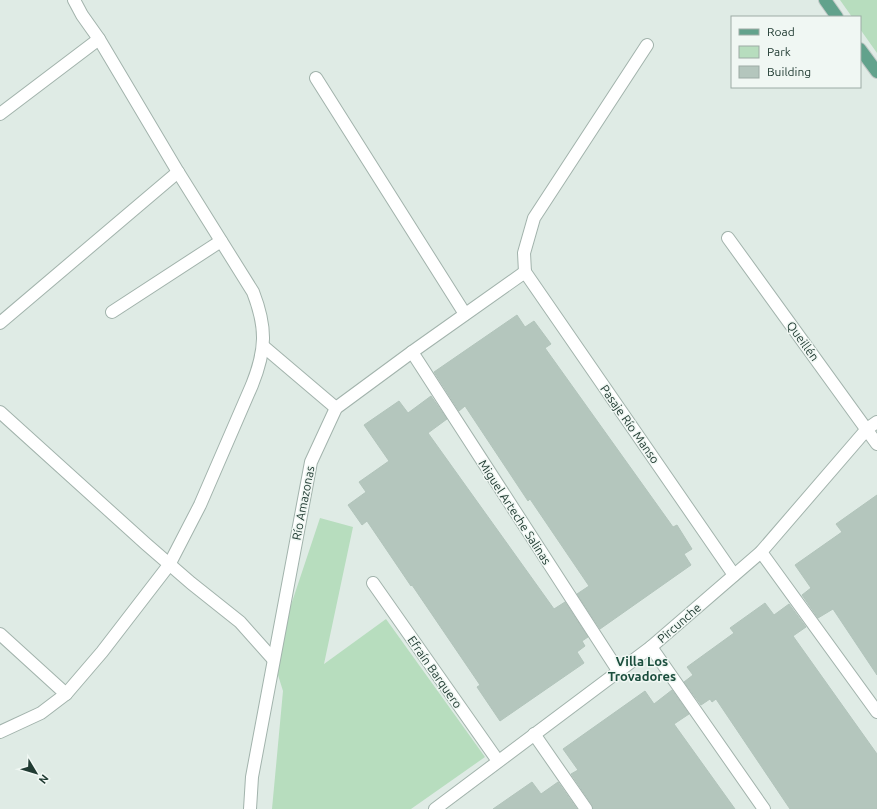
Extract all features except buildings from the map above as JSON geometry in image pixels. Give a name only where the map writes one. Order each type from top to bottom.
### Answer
[{"type":"main road","points":[[825,0],[836,16]]},
{"type":"main road","points":[[861,50],[877,72]]},
{"type":"street","points":[[0,732],[41,713],[66,694],[102,652],[169,565],[200,506],[246,400],[260,366],[263,346],[263,326],[260,309],[245,276],[221,241],[178,172],[99,39],[82,15],[74,0]]},
{"type":"street","points":[[0,114],[99,39]]},
{"type":"street","points":[[526,272],[524,253],[534,218],[647,45]]},
{"type":"street","points":[[316,78],[465,314]]},
{"type":"street","points":[[0,323],[178,172]]},
{"type":"street","name":"Queillén","points":[[728,238],[877,444]]},
{"type":"street","points":[[112,312],[221,241]]},
{"type":"street","name":"Río Amazonas","points":[[250,809],[252,777],[311,462],[336,408],[465,314],[526,272]]},
{"type":"street","name":"Pasaje Río Manso","points":[[526,272],[734,575]]},
{"type":"street","points":[[263,346],[336,408]]},
{"type":"street","name":"Miguel Arteche Salinas","points":[[412,352],[619,672]]},
{"type":"street","points":[[0,412],[169,565],[240,622],[273,659]]},
{"type":"street","name":"Pircunche","points":[[435,809],[651,647],[734,575],[760,552],[867,430],[877,422]]},
{"type":"street","points":[[760,552],[877,712]]},
{"type":"street","name":"Efraín Barquero","points":[[373,583],[498,761]]},
{"type":"street","points":[[0,634],[66,694]]},
{"type":"street","points":[[651,647],[764,809]]},
{"type":"street","points":[[534,734],[586,809]]},
{"type":"green space","points":[[840,0],[877,0],[877,53],[861,30],[861,16],[851,16]]},
{"type":"green space","points":[[320,518],[353,527],[324,664],[386,619],[485,757],[411,809],[272,809],[283,691],[273,659]]},
{"type":"district","name":"Villa Los Trovadores","points":[[642,668]]}]
